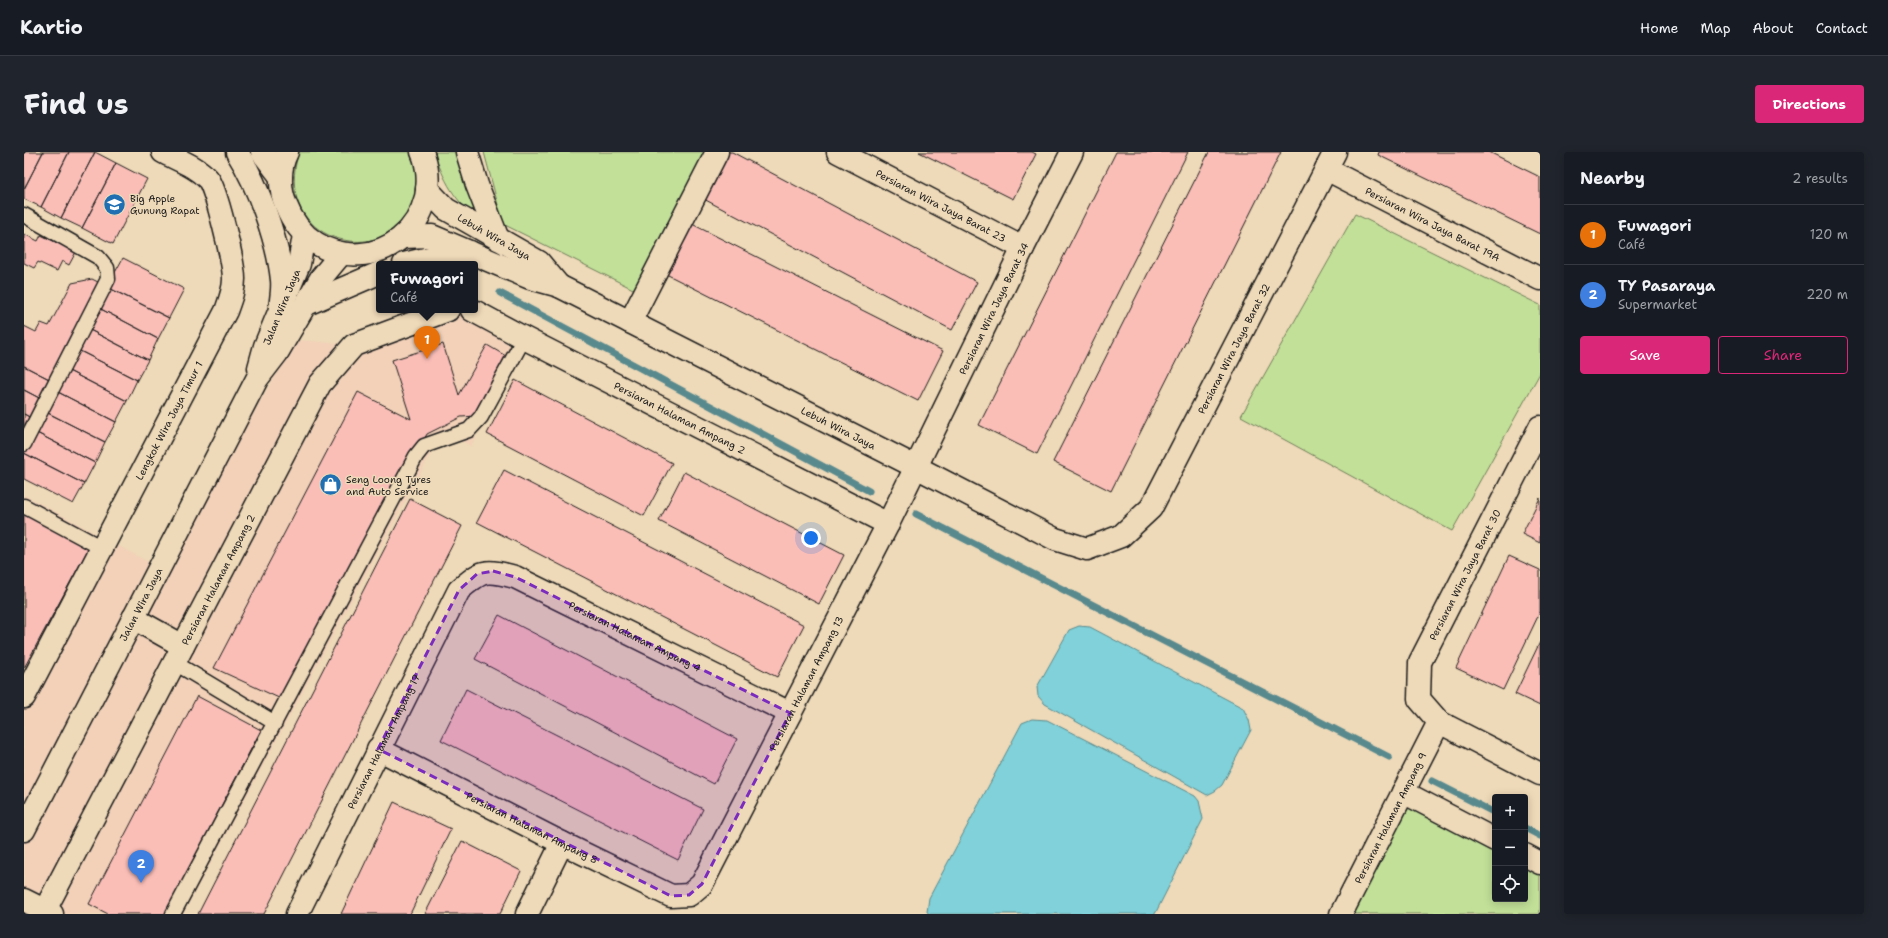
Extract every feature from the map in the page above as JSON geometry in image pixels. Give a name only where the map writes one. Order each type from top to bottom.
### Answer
[{"type":"street","name":"Lengkok Wira Jaya Timur 1","points":[[24,697],[226,311],[233,294],[234,278],[226,234],[209,180],[196,169],[163,152]]},
{"type":"street","points":[[237,152],[245,165],[274,240],[282,281],[280,308]]},
{"type":"street","points":[[262,152],[281,177]]},
{"type":"street","points":[[287,152],[281,177],[283,198],[290,218],[304,235],[321,247],[341,254],[363,254],[383,249],[402,237],[416,221],[423,206],[427,189],[427,172],[422,152]]},
{"type":"street","points":[[467,152],[477,185],[498,239]]},
{"type":"street","points":[[630,322],[717,152]]},
{"type":"street","name":"Persiaran Wira Jaya Barat 23","points":[[838,152],[1023,248]]},
{"type":"street","name":"Persiaran Wira Jaya Barat 34","points":[[916,467],[1023,248],[1072,152]]},
{"type":"street","name":"Persiaran Wira Jaya Barat 19A","points":[[1330,160],[1540,279]]},
{"type":"street","name":"Persiaran Wira Jaya Barat 32","points":[[1121,536],[1152,508],[1330,160]]},
{"type":"street","name":"Lebuh Wira Jaya","points":[[427,189],[446,209],[539,262],[559,286]]},
{"type":"street","name":"Jalan Wira Jaya","points":[[257,379],[265,346],[299,264],[304,235]]},
{"type":"street","name":"Lebuh Wira Jaya","points":[[402,237],[432,236],[530,278],[559,286],[1055,539],[1087,549],[1121,536]]},
{"type":"street","points":[[417,261],[442,255],[470,252]]},
{"type":"street","name":"Jalan Wira Jaya","points":[[27,817],[133,618],[257,379],[277,353],[321,278],[341,254]]},
{"type":"street","points":[[307,304],[376,274]]},
{"type":"street","name":"Persiaran Halaman Ampang 2","points":[[49,912],[179,655],[320,384],[354,345],[440,313]]},
{"type":"street","name":"Persiaran Halaman Ampang 2","points":[[478,313],[888,524]]},
{"type":"street","name":"Persiaran Wira Jaya Barat 30","points":[[1439,722],[1419,699],[1420,662],[1540,428]]},
{"type":"street","name":"Persiaran Halaman Ampang 13","points":[[689,895],[702,884],[916,467]]},
{"type":"street","name":"Persiaran Halaman Ampang 4","points":[[477,574],[493,571],[515,576],[790,713]]},
{"type":"street","name":"Persiaran Halaman Ampang 17","points":[[297,914],[458,590],[477,574]]},
{"type":"street","points":[[133,618],[179,655]]},
{"type":"street","points":[[1439,722],[1540,774]]},
{"type":"street","name":"Persiaran Halaman Ampang 9","points":[[1341,914],[1439,722]]},
{"type":"street","name":"Persiaran Halaman Ampang 8","points":[[378,749],[562,843],[671,896],[689,895]]},
{"type":"street","points":[[1403,792],[1492,838]]},
{"type":"street","points":[[527,914],[562,843]]},
{"type":"street","points":[[1528,857],[1540,863]]},
{"type":"street","points":[[24,900],[49,912]]},
{"type":"lane","points":[[24,215],[98,256],[107,268],[108,279],[24,444]]},
{"type":"lane","points":[[173,914],[416,456],[424,446],[469,430],[481,417],[524,338]]},
{"type":"lane","points":[[24,506],[102,548]]},
{"type":"lane","points":[[179,655],[275,723]]},
{"type":"highlighted area","points":[[493,571],[515,577],[790,713],[702,884],[689,895],[671,896],[378,749],[459,590],[477,574]]},
{"type":"shaded area","points":[[440,313],[478,313],[524,338],[471,446],[443,431],[183,914],[52,914],[24,900],[24,495],[159,568],[297,340],[354,345]]},
{"type":"green space","points":[[299,152],[412,152],[417,167],[417,189],[405,219],[386,235],[363,241],[340,239],[318,229],[302,210],[294,185]]},
{"type":"green space","points":[[434,152],[461,152],[480,219],[464,206],[451,190],[441,171]]},
{"type":"green space","points":[[484,152],[711,152],[639,292],[503,224]]},
{"type":"green space","points":[[1355,214],[1540,305],[1540,373],[1452,531],[1241,416]]},
{"type":"green space","points":[[1406,803],[1492,847],[1492,902],[1528,902],[1528,866],[1540,872],[1540,914],[1349,914]]},
{"type":"water","points":[[1079,626],[1090,627],[1243,708],[1249,720],[1251,730],[1222,785],[1207,795],[1045,704],[1038,696],[1037,687],[1069,630]]},
{"type":"water","points":[[1032,719],[1047,720],[1195,796],[1199,801],[1203,819],[1155,914],[930,914],[927,912],[929,898],[1022,723]]},
{"type":"building","points":[[24,152],[43,152],[24,189]]},
{"type":"building","points":[[43,152],[69,152],[41,207],[24,199],[24,189]]},
{"type":"building","points":[[69,152],[95,152],[61,218],[41,207]]},
{"type":"building","points":[[95,152],[116,163],[82,228],[61,218]]},
{"type":"building","points":[[724,152],[732,152],[977,282],[952,330],[700,197]]},
{"type":"building","points":[[919,152],[1032,152],[1036,154],[1013,199]]},
{"type":"building","points":[[1116,152],[1188,152],[1037,454],[979,425]]},
{"type":"building","points":[[1209,152],[1281,152],[1111,491],[1053,462]]},
{"type":"building","points":[[1379,152],[1489,152],[1540,177],[1540,234],[1378,155]]},
{"type":"building","name":"Big Apple Gunung Rapat","points":[[116,163],[147,179],[113,244],[82,228]]},
{"type":"building","points":[[692,224],[943,351],[918,401],[666,274]]},
{"type":"building","points":[[24,234],[38,241],[41,235],[76,252],[69,265],[62,261],[57,271],[38,262],[34,268],[24,263]]},
{"type":"building","points":[[123,258],[184,289],[169,318],[107,287]]},
{"type":"building","points":[[92,279],[104,285],[53,381],[24,366],[24,326],[36,332],[41,323],[49,326],[72,283]]},
{"type":"building","points":[[107,287],[169,318],[158,339],[97,307]]},
{"type":"building","points":[[97,307],[158,339],[148,360],[86,328]]},
{"type":"building","points":[[86,328],[148,360],[137,380],[76,349]]},
{"type":"building","points":[[443,344],[459,395],[487,345],[511,359],[478,416],[461,417],[427,434],[281,699],[214,668],[358,392],[411,419],[392,360]]},
{"type":"building","points":[[76,349],[137,380],[127,401],[65,369]]},
{"type":"building","points":[[24,366],[53,381],[43,400],[24,390]]},
{"type":"building","points":[[65,369],[127,401],[116,422],[54,390]]},
{"type":"building","points":[[515,380],[672,463],[644,516],[487,434]]},
{"type":"building","points":[[24,390],[43,400],[33,419],[24,414]]},
{"type":"building","points":[[54,390],[116,422],[105,442],[44,411]]},
{"type":"building","points":[[44,411],[105,442],[95,463],[33,431]]},
{"type":"building","points":[[24,414],[33,419],[24,436]]},
{"type":"building","points":[[33,431],[95,463],[84,484],[24,453],[24,449]]},
{"type":"building","points":[[24,453],[84,484],[73,504],[24,479]]},
{"type":"building","points":[[504,470],[804,625],[777,677],[477,522]]},
{"type":"building","points":[[684,472],[844,555],[819,604],[659,521]]},
{"type":"building","points":[[1540,498],[1540,543],[1522,534]]},
{"type":"building","points":[[410,499],[462,526],[264,914],[198,914]]},
{"type":"building","points":[[24,507],[91,544],[24,668]]},
{"type":"building","points":[[1509,556],[1540,570],[1540,612],[1503,690],[1456,668]]},
{"type":"building","points":[[499,615],[737,739],[714,784],[475,659]]},
{"type":"building","points":[[1540,642],[1540,706],[1515,694]]},
{"type":"building","points":[[466,689],[703,809],[678,860],[441,740]]},
{"type":"building","points":[[197,696],[261,730],[165,914],[108,914],[89,904]]},
{"type":"building","points":[[394,802],[451,829],[410,914],[341,914]]},
{"type":"building","points":[[462,841],[521,871],[500,914],[425,914]]},
{"type":"waterway","points":[[500,293],[869,491]]},
{"type":"waterway","points":[[916,514],[1389,757]]},
{"type":"waterway","points":[[1432,781],[1492,811]]},
{"type":"waterway","points":[[1528,830],[1540,836]]},
{"type":"place","name":"Big Apple Gunung Rapat","points":[[114,204]]},
{"type":"place","name":"Fuwagori","points":[[427,359]]},
{"type":"place","name":"Seng Loong Tyres and Auto Service","points":[[330,485]]},
{"type":"place","name":"TY Pasaraya","points":[[141,883]]}]
